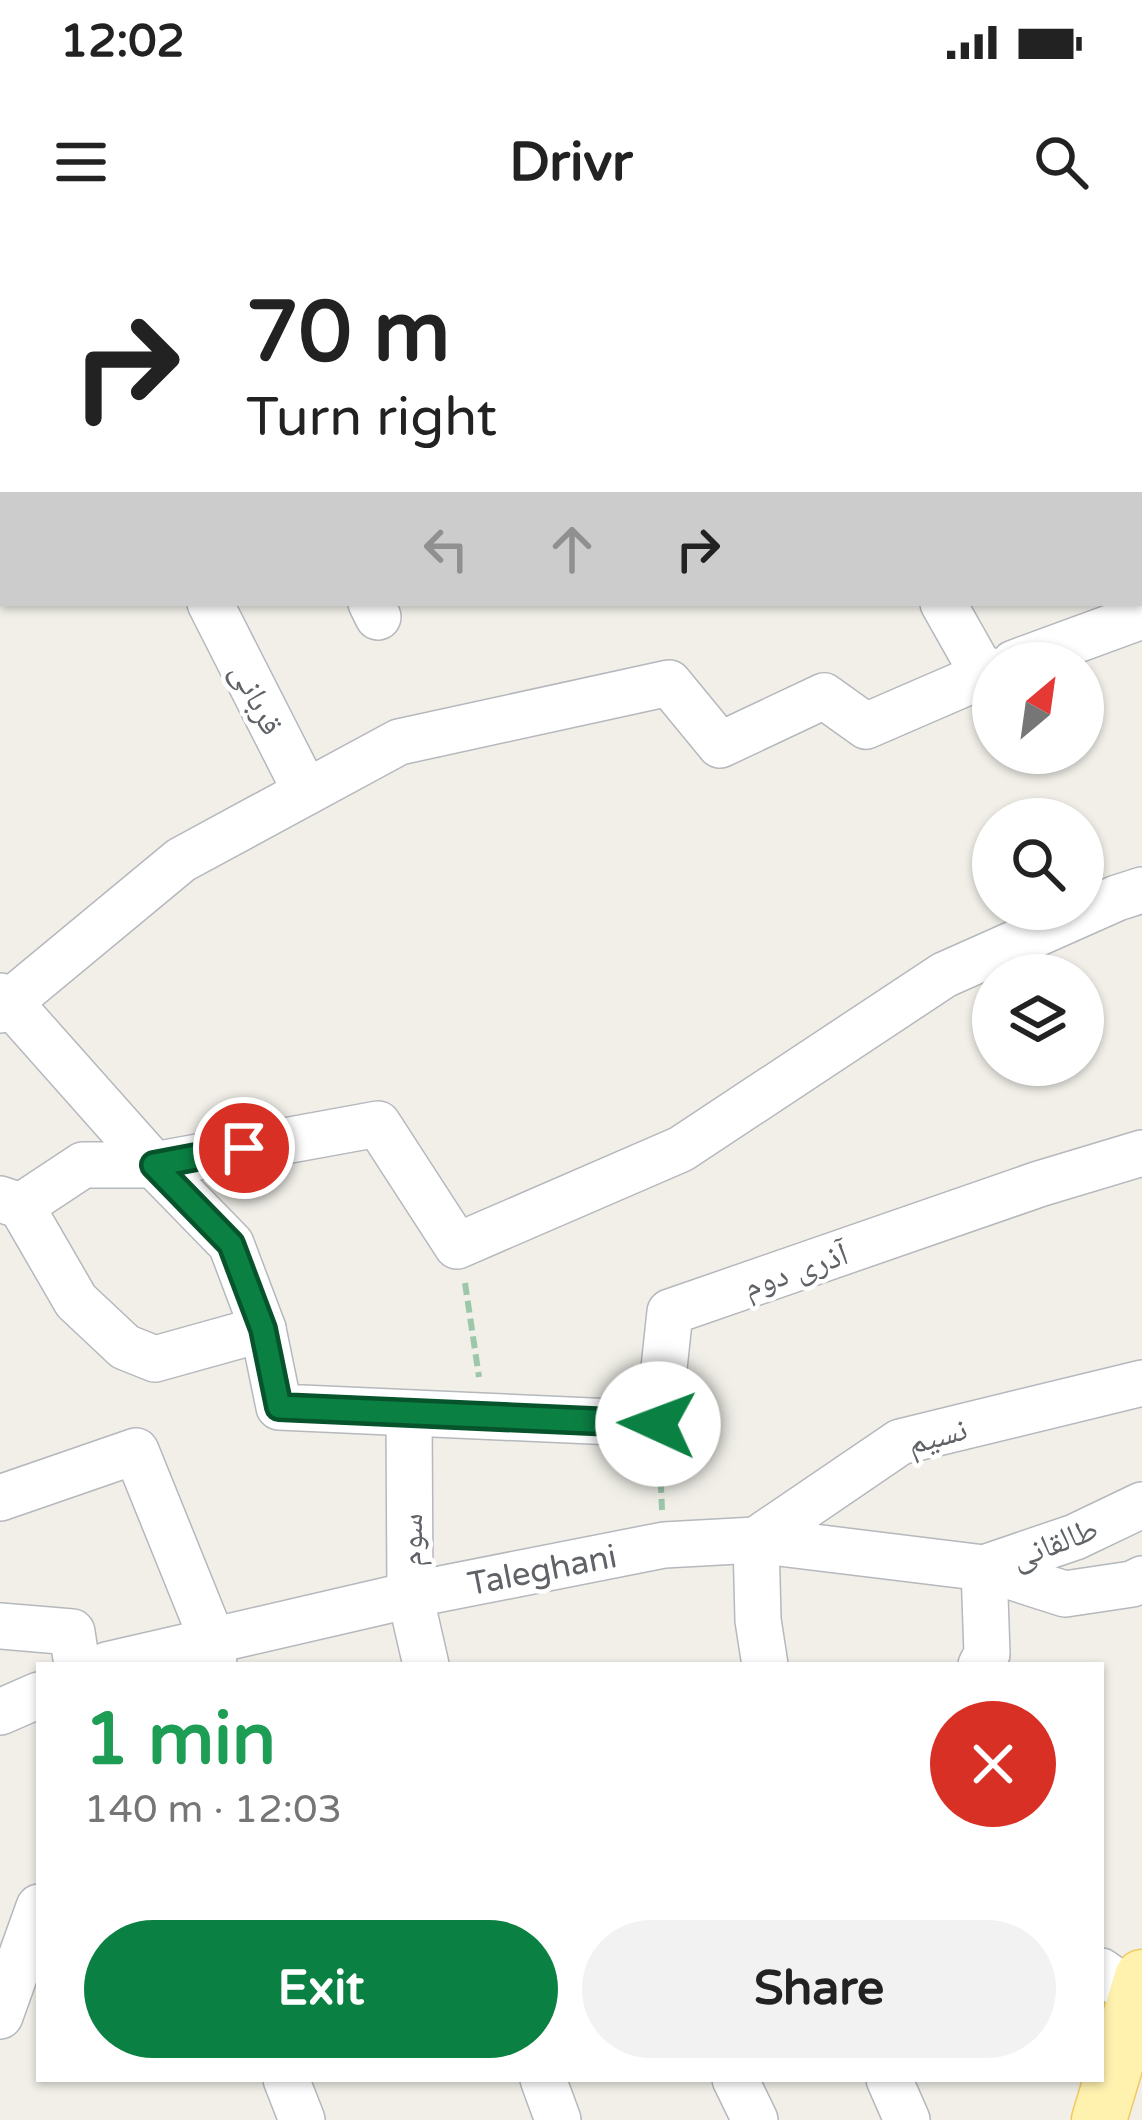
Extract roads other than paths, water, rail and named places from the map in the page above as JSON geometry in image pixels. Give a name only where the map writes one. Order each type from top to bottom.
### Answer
[{"type":"main road","points":[[1099,2120],[1126,1982]]},
{"type":"street","name":"قربانی","points":[[212,606],[306,792]]},
{"type":"street","points":[[945,606],[975,642]]},
{"type":"street","points":[[1071,642],[1142,616]]},
{"type":"street","points":[[409,1413],[279,1407],[263,1329],[231,1244],[3,1003],[181,860],[399,742],[669,682],[720,745],[824,696],[866,727],[972,680]]},
{"type":"street","points":[[263,1329],[155,1359],[125,1347],[76,1301],[10,1202],[83,1165],[154,1165],[379,1124],[457,1246],[681,1149],[944,975],[1142,890]]},
{"type":"street","name":"آذری دوم","points":[[409,1413],[658,1424],[670,1312],[1142,1153]]},
{"type":"street","name":"نسیم","points":[[756,1540],[900,1442],[1142,1383]]},
{"type":"street","name":"سوم","points":[[409,1413],[410,1595],[425,1662]]},
{"type":"street","points":[[0,1498],[136,1451],[213,1652]]},
{"type":"street","name":"طالقانی","points":[[984,1568],[1075,1537],[1142,1505]]},
{"type":"street","points":[[756,1540],[765,1662]]},
{"type":"street","name":"Taleghani","points":[[131,1662],[213,1652],[410,1595],[664,1545],[756,1540],[984,1568]]},
{"type":"street","points":[[982,1662],[984,1568]]},
{"type":"street","name":"طالقانی","points":[[984,1568],[1066,1594],[1142,1579]]},
{"type":"street","points":[[0,1626],[72,1632],[77,1662]]},
{"type":"street","points":[[0,1712],[36,1696]]},
{"type":"street","points":[[0,2016],[36,1915]]},
{"type":"street","points":[[287,2082],[302,2120]]},
{"type":"street","points":[[544,2082],[558,2120]]},
{"type":"street","points":[[736,2082],[755,2120]]},
{"type":"street","points":[[890,2082],[908,2120]]}]
